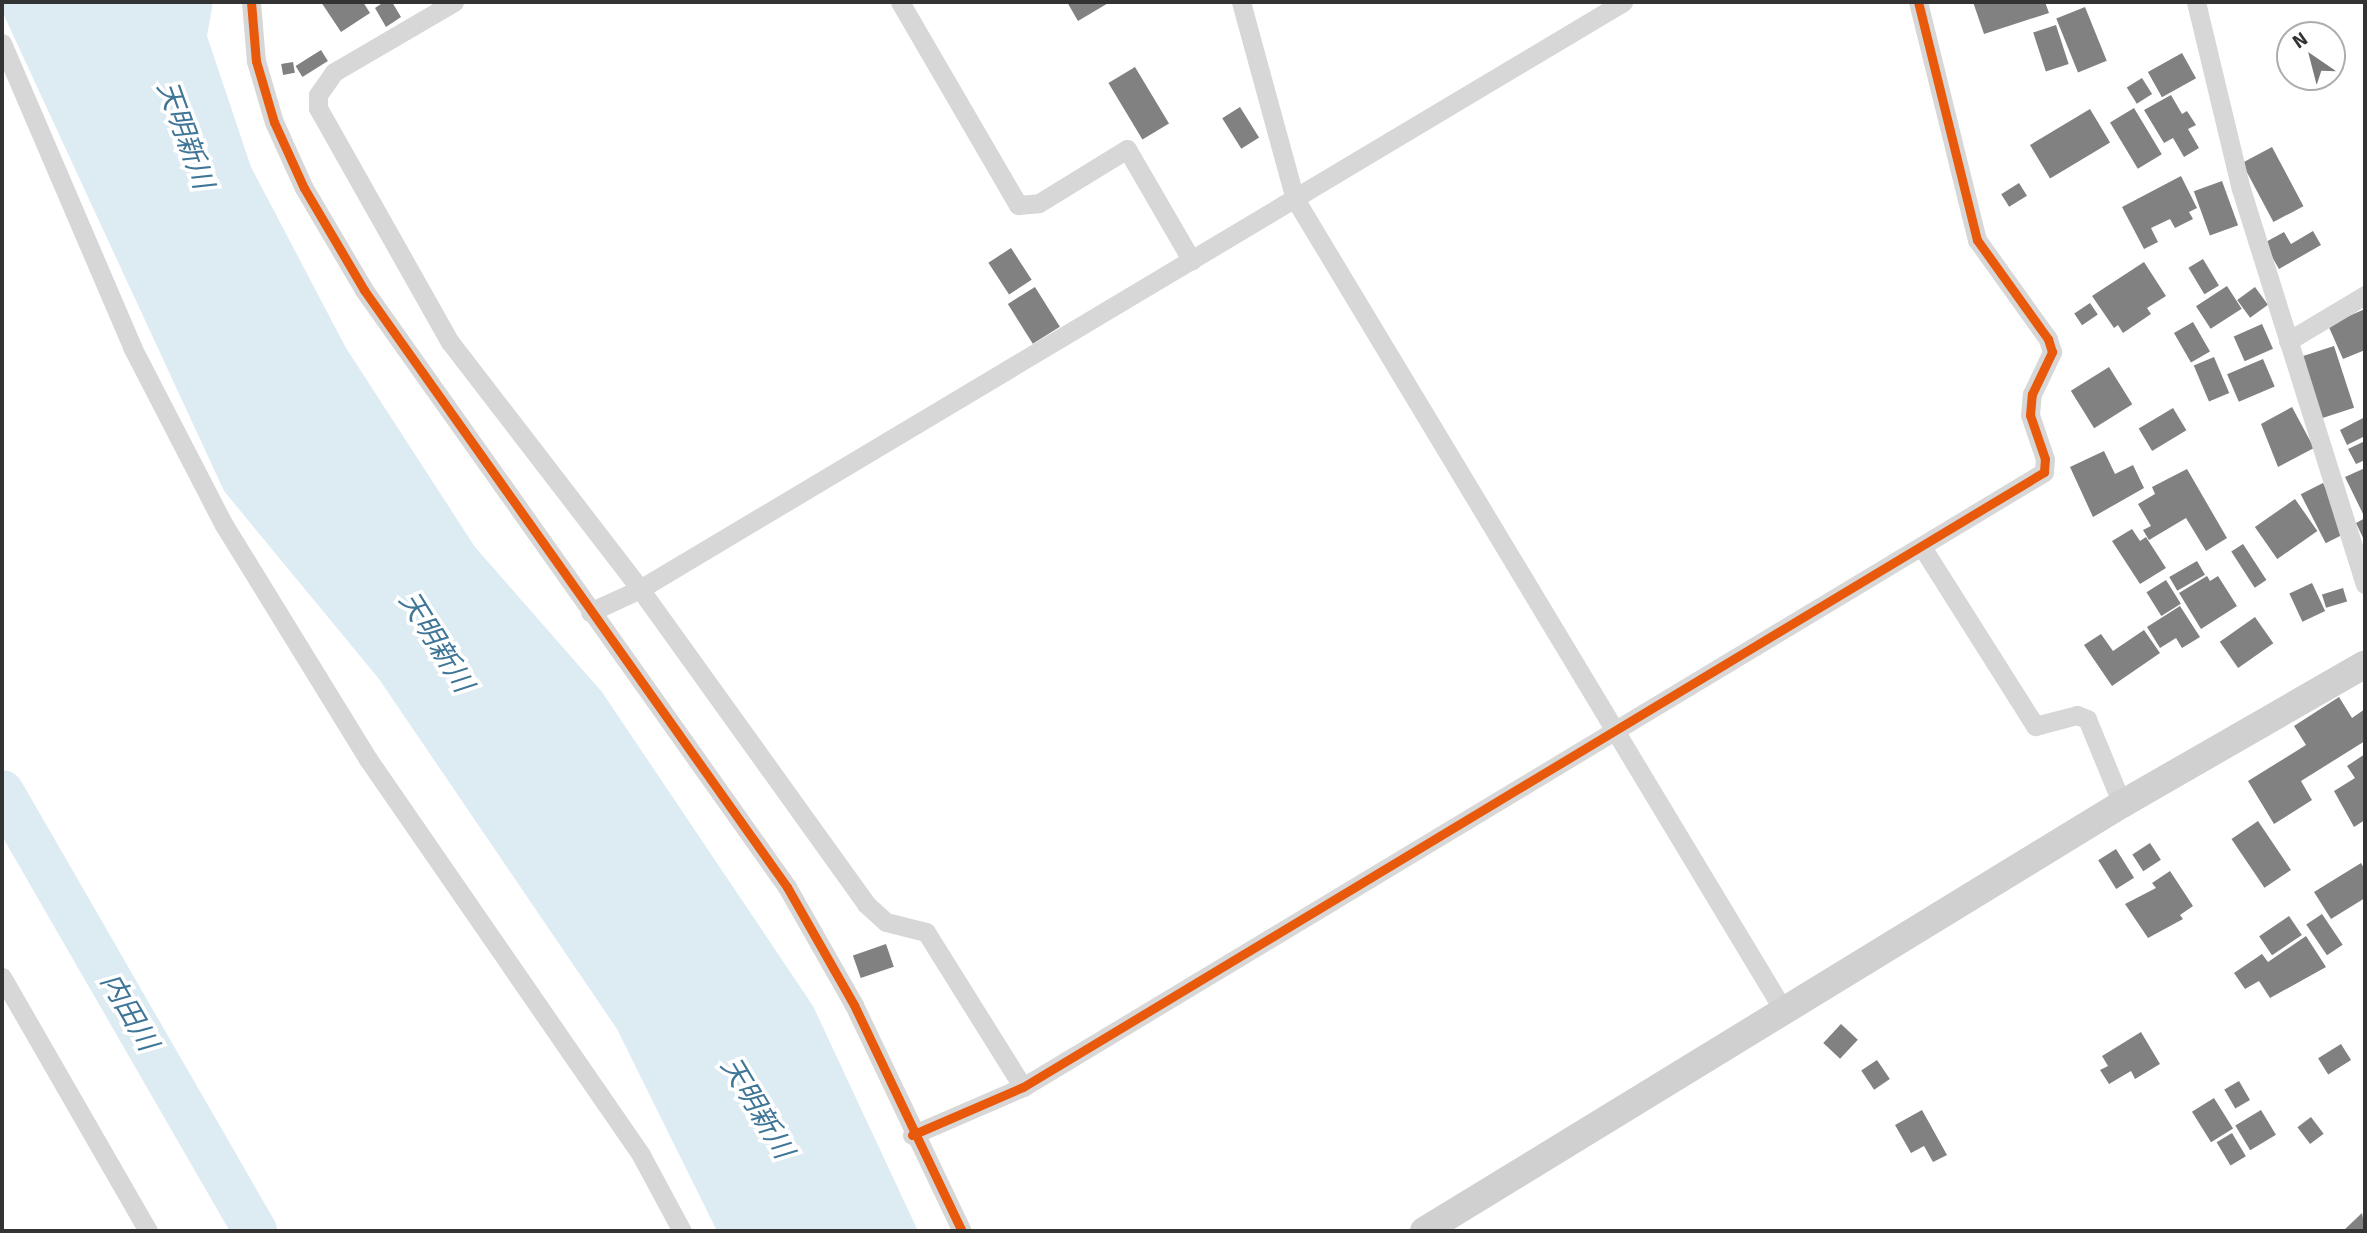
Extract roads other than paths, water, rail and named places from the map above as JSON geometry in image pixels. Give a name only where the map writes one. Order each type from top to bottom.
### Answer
[{"type":"street","points":[[251,2],[256,61],[274,122],[304,188],[364,290],[590,612],[617,643],[787,887],[854,1005],[912,1135],[962,1231]]},
{"type":"street","points":[[454,2],[334,72],[318,95],[318,108],[450,342],[640,589],[874,915],[926,932],[1023,1087]]},
{"type":"street","points":[[900,2],[1018,205],[1039,203],[1127,149],[1192,261]]},
{"type":"street","points":[[1241,2],[1295,199],[1618,729],[1785,1013]]},
{"type":"street","points":[[590,612],[640,589],[1623,2]]},
{"type":"street","points":[[912,1135],[1023,1087],[2044,472],[2045,459],[2030,415],[2032,394],[2052,352],[2048,340],[1978,240],[1918,2]]},
{"type":"street","points":[[2196,2],[2241,189],[2365,584]]},
{"type":"street","points":[[2,43],[132,347],[224,525],[368,759],[641,1155],[682,1231]]},
{"type":"street","points":[[2288,341],[2365,295]]},
{"type":"street","points":[[1922,547],[2030,721],[2038,726],[2077,715],[2087,719],[2122,804]]},
{"type":"street","points":[[1424,1231],[1785,1013],[2122,804],[2365,664]]},
{"type":"street","points":[[2,977],[148,1231]]},
{"type":"water","name":"天明新川","points":[[2,2],[213,2],[207,36],[251,167],[346,348],[475,547],[602,692],[813,1006],[918,1231],[717,1231],[617,1029],[379,679],[224,491],[2,11]]},
{"type":"waterway","name":"内田川","points":[[2,792],[255,1231]]}]
